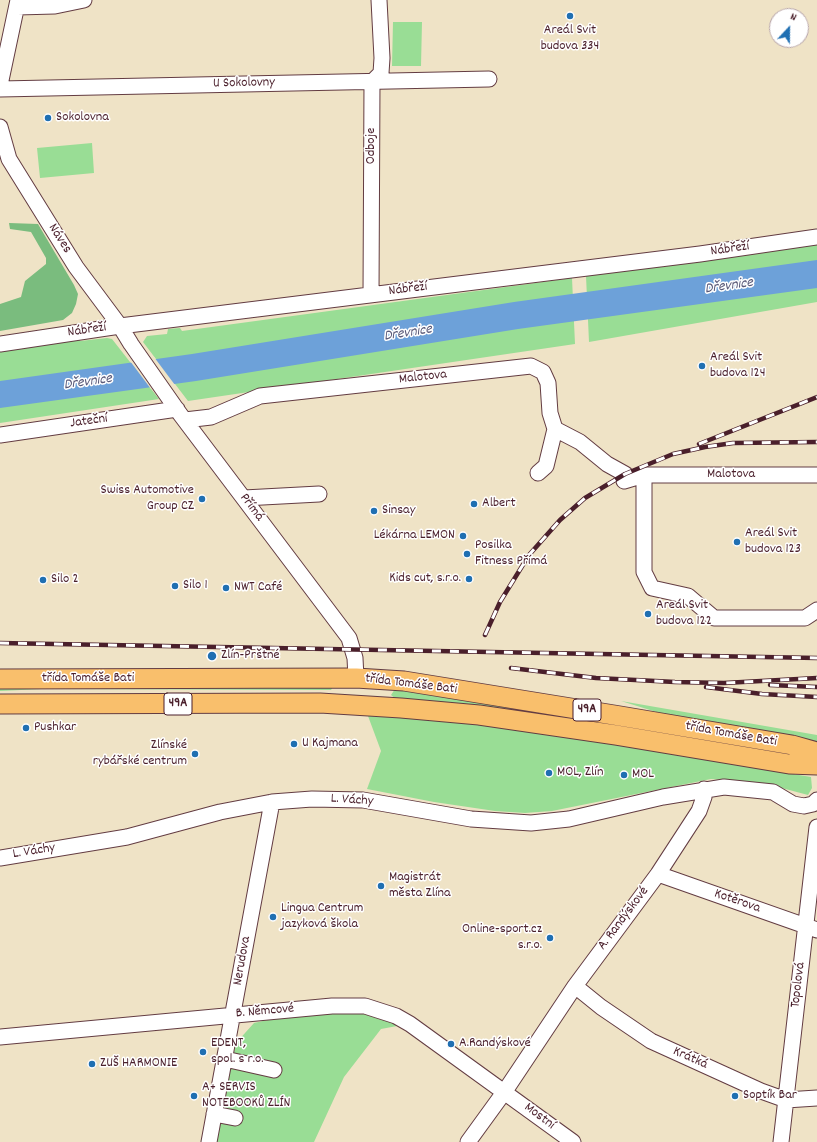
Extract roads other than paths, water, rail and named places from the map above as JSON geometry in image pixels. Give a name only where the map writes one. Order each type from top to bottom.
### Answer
[{"type":"main road","name":"třída Tomáše Bati","points":[[0,679],[356,678],[404,681],[792,745],[817,752]]},
{"type":"main road","points":[[356,678],[356,705]]},
{"type":"main road","name":"třída Tomáše Bati","points":[[0,704],[356,705],[479,715],[608,734],[789,764],[817,765]]},
{"type":"street","points":[[0,85],[18,3],[55,6],[84,0]]},
{"type":"street","points":[[372,82],[381,73],[382,58],[379,0]]},
{"type":"street","name":"U Sokolovny","points":[[0,88],[489,79]]},
{"type":"street","name":"Odboje","points":[[372,82],[372,295]]},
{"type":"street","name":"Náves","points":[[0,127],[4,145],[13,166],[76,267],[120,326],[131,344]]},
{"type":"street","name":"Nábřeží","points":[[0,344],[120,326],[692,255],[817,237]]},
{"type":"street","name":"Přímá","points":[[131,344],[177,410],[349,638],[355,658],[356,678]]},
{"type":"street","name":"Malotova","points":[[177,410],[211,417],[260,396],[531,366],[543,372],[548,383],[550,412],[555,430],[580,442],[607,464],[625,474],[624,481],[644,475],[817,475]]},
{"type":"street","name":"Jateční","points":[[0,435],[177,410]]},
{"type":"street","points":[[538,473],[546,466],[555,430]]},
{"type":"street","points":[[644,475],[644,572],[652,588],[688,596],[714,618],[805,618],[817,610]]},
{"type":"street","points":[[244,498],[319,494]]},
{"type":"street","points":[[704,789],[724,787],[763,790],[773,792],[793,804],[804,806],[809,806],[817,800]]},
{"type":"street","name":"L. Váchy","points":[[0,858],[127,837],[220,812],[272,802],[312,799],[362,800],[471,819],[512,823],[542,823],[569,819],[704,789]]},
{"type":"street","name":"A. Randýskové","points":[[468,1142],[505,1091],[575,986],[658,874],[699,811],[704,797],[704,789]]},
{"type":"street","name":"Nerudova","points":[[209,1142],[234,1014],[272,802]]},
{"type":"street","name":"Topolová","points":[[781,1142],[812,928],[817,827]]},
{"type":"street","name":"Kotěrova","points":[[658,874],[812,928]]},
{"type":"street","name":"Krátká","points":[[575,986],[601,1007],[651,1041],[761,1091],[786,1100],[817,1098]]},
{"type":"street","name":"B. Němcové","points":[[0,1036],[344,1005],[375,1008],[396,1016],[410,1024],[505,1091]]},
{"type":"street","points":[[225,1058],[274,1070]]},
{"type":"street","name":"Mostní","points":[[505,1091],[573,1142]]},
{"type":"street","points":[[214,1114],[235,1118]]},
{"type":"water","name":"Dřevnice","points":[[817,260],[817,288],[518,329],[196,381],[0,408],[0,381],[192,354],[514,302]]},
{"type":"railway","points":[[699,444],[817,397]]},
{"type":"railway","points":[[485,635],[500,602],[529,555],[560,520],[585,498],[625,474],[673,454],[705,447],[733,443],[817,442]]},
{"type":"railway","points":[[0,643],[817,658]]},
{"type":"railway","points":[[511,668],[596,678],[675,682],[724,683],[817,678]]},
{"type":"railway","points":[[770,685],[817,687]]},
{"type":"railway","points":[[706,687],[762,694],[817,697]]},
{"type":"place","name":"Areál Svit budova 334","points":[[570,16]]},
{"type":"place","name":"Sokolovna","points":[[48,118]]},
{"type":"place","name":"Areál Svit budova 124","points":[[702,366]]},
{"type":"place","name":"Swiss Automotive Group CZ","points":[[202,499]]},
{"type":"place","name":"Albert","points":[[474,504]]},
{"type":"place","name":"Sinsay","points":[[374,511]]},
{"type":"place","name":"Lékárna LEMON","points":[[463,536]]},
{"type":"place","name":"Areál Svit budova 123","points":[[737,542]]},
{"type":"place","name":"Posilka Fitness Přímá","points":[[467,554]]},
{"type":"place","name":"Kids cut, s.r.o.","points":[[469,579]]},
{"type":"place","name":"Silo 2","points":[[43,580]]},
{"type":"place","name":"Silo 1","points":[[175,586]]},
{"type":"place","name":"NWT Café","points":[[226,588]]},
{"type":"place","name":"Areál Svit budova 122","points":[[648,614]]},
{"type":"place","name":"Zlín-Prštné","points":[[212,656]]},
{"type":"place","name":"Pushkar","points":[[26,728]]},
{"type":"place","name":"U Kajmana","points":[[294,744]]},
{"type":"place","name":"Zlínské rybářské centrum","points":[[195,754]]},
{"type":"place","name":"MOL, Zlín","points":[[549,773]]},
{"type":"place","name":"MOL","points":[[624,775]]},
{"type":"place","name":"Magistrát města Zlína","points":[[381,886]]},
{"type":"place","name":"Lingua Centrum jazyková škola","points":[[273,917]]},
{"type":"place","name":"Online-sport.cz s.r.o.","points":[[550,938]]},
{"type":"place","name":"A.Randýskové","points":[[451,1044]]},
{"type":"place","name":"EDENT, spol. s r.o.","points":[[203,1052]]},
{"type":"place","name":"ZUŠ HARMONIE","points":[[92,1064]]},
{"type":"place","name":"A+ SERVIS NOTEBOOKŮ ZLÍN","points":[[194,1096]]},
{"type":"place","name":"Soptík Bar","points":[[735,1096]]}]
